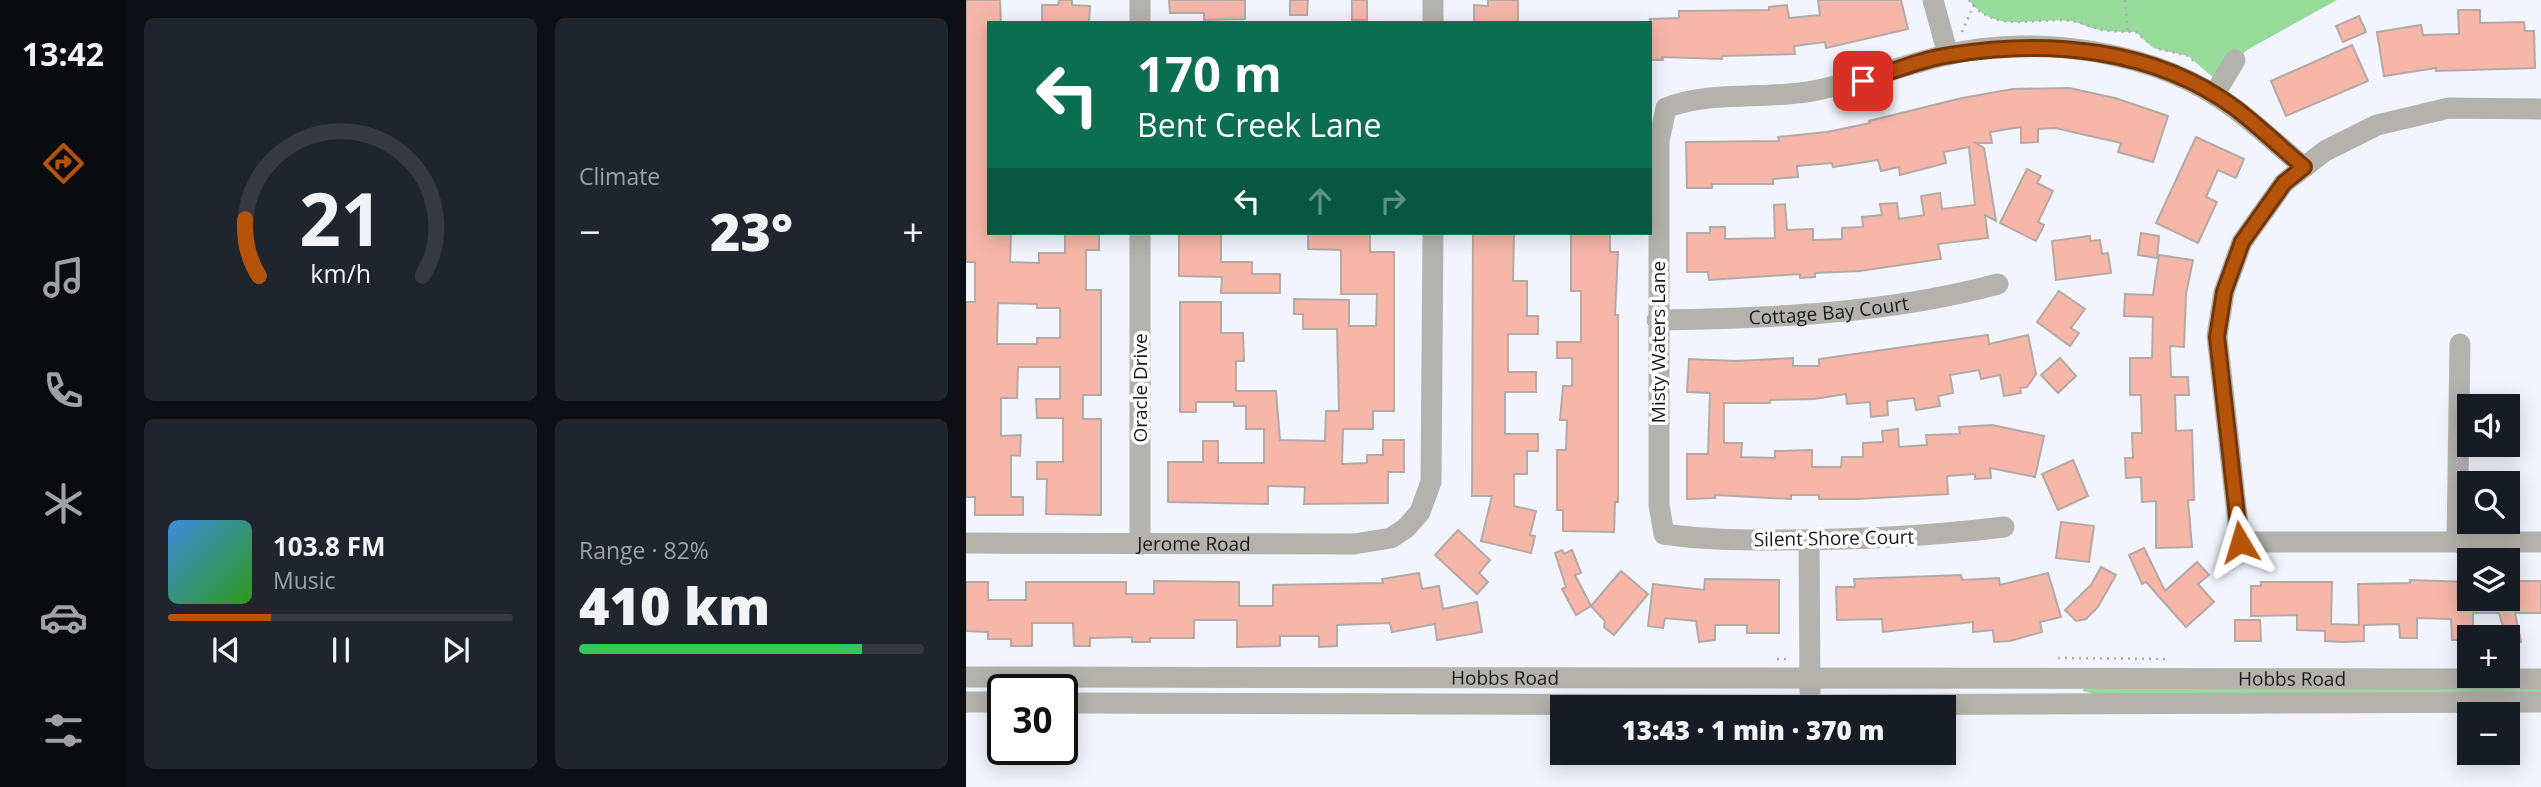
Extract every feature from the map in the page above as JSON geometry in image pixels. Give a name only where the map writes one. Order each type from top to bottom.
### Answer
[{"type":"street","points":[[1140,0],[1140,21]]},
{"type":"street","points":[[1433,0],[1433,21]]},
{"type":"street","points":[[1933,0],[1948,55],[2049,46],[2103,53],[2154,66],[2214,95],[2234,108],[2304,167]]},
{"type":"street","name":"Misty Waters Lane","points":[[1664,534],[1659,505],[1657,320],[1658,141],[1666,108],[1688,99],[1785,96],[1863,81],[1948,55]]},
{"type":"street","points":[[2214,95],[2235,60]]},
{"type":"street","points":[[2541,108],[2449,108],[2377,125],[2325,151],[2284,183],[2242,242],[2222,303],[2217,337],[2240,542],[2541,542]]},
{"type":"street","name":"Oracle Drive","points":[[1140,235],[1140,544]]},
{"type":"street","name":"Jerome Road","points":[[966,543],[1365,543],[1391,538],[1414,521],[1431,482],[1433,235]]},
{"type":"street","name":"Cottage Bay Court","points":[[1657,320],[1818,316],[1948,297],[1998,284]]},
{"type":"street","points":[[2457,542],[2460,344]]},
{"type":"street","name":"Silent Shore Court","points":[[1664,534],[1698,540],[1809,540],[1931,536],[2004,527]]},
{"type":"street","points":[[1809,540],[1809,695]]},
{"type":"street","name":"Hobbs Road","points":[[966,677],[2541,679]]},
{"type":"street","points":[[2045,677],[2045,703]]},
{"type":"street","points":[[966,702],[987,702]]},
{"type":"street","name":"Hobbs Road","points":[[1956,704],[2541,702]]},
{"type":"street","name":"Hobbs Road","points":[[1078,703],[1550,704]]},
{"type":"path","points":[[1948,55],[1965,27],[1976,0]]},
{"type":"path","points":[[2125,0],[2128,31]]},
{"type":"green space","points":[[1969,0],[2337,0],[2247,50],[2235,60],[2221,84],[2188,56],[2153,48],[2136,32],[2103,30],[2071,21],[2004,21],[1991,18]]},
{"type":"green space","points":[[2541,686],[2541,695],[2099,695],[2082,691],[2085,688]]},
{"type":"building","points":[[966,0],[1000,0],[1001,21],[987,21],[987,235],[1011,235],[1010,262],[1039,263],[1039,253],[1065,253],[1065,235],[1099,235],[1099,250],[1086,250],[1086,290],[1101,290],[1101,395],[1083,395],[1083,419],[1101,419],[1101,515],[1046,514],[1047,479],[1037,479],[1037,462],[1063,462],[1063,418],[1037,418],[1036,399],[1060,399],[1060,367],[1018,367],[1017,398],[1001,398],[1001,436],[1021,435],[1020,456],[1011,455],[1011,497],[1023,497],[1023,515],[975,515],[975,497],[966,497],[966,302],[975,302],[975,262],[966,262]],"holes":[[[998,303],[1037,304],[1037,308],[1060,308],[1060,338],[1037,338],[1037,344],[997,344]]]},
{"type":"building","points":[[1059,0],[1072,0],[1072,5],[1090,6],[1089,21],[1042,21],[1042,5],[1058,5]]},
{"type":"building","points":[[1169,0],[1245,0],[1245,19],[1204,20],[1204,13],[1170,13]]},
{"type":"building","points":[[1290,0],[1308,0],[1307,15],[1290,15]]},
{"type":"building","points":[[1352,0],[1367,0],[1367,20],[1352,20]]},
{"type":"building","points":[[1488,0],[1518,0],[1518,21],[1474,21],[1474,5],[1488,6]]},
{"type":"building","points":[[1818,0],[1901,0],[1908,29],[1826,48],[1825,42],[1794,46],[1795,54],[1722,56],[1722,59],[1662,57],[1663,60],[1652,60],[1650,19],[1679,18],[1679,11],[1769,10],[1769,7],[1787,5],[1789,18],[1820,15]]},
{"type":"building","points":[[2458,10],[2480,10],[2480,23],[2524,22],[2525,31],[2534,31],[2535,68],[2436,71],[2436,68],[2384,76],[2377,32],[2421,25],[2423,35],[2459,34]]},
{"type":"building","points":[[2359,16],[2366,32],[2343,42],[2336,26]]},
{"type":"building","points":[[2352,45],[2368,81],[2286,116],[2271,81]]},
{"type":"building","points":[[2069,88],[2115,98],[2168,116],[2153,162],[2118,152],[2121,143],[2055,128],[2038,129],[2038,142],[2021,143],[2021,127],[1990,132],[1992,143],[1976,143],[1984,148],[1996,221],[1985,215],[1988,238],[1938,244],[1941,259],[1860,271],[1815,273],[1815,277],[1800,278],[1800,274],[1709,280],[1708,272],[1687,272],[1687,233],[1710,233],[1710,227],[1725,227],[1725,239],[1775,238],[1774,205],[1785,204],[1787,230],[1813,229],[1813,240],[1842,239],[1842,228],[1863,227],[1862,217],[1882,215],[1880,204],[1897,203],[1899,219],[1924,215],[1921,196],[1940,193],[1942,209],[1975,205],[1969,147],[1944,152],[1946,163],[1900,175],[1899,167],[1881,171],[1878,160],[1833,167],[1832,163],[1797,166],[1798,177],[1773,179],[1773,184],[1712,184],[1712,188],[1687,188],[1686,142],[1779,141],[1778,137],[1827,132],[1870,123],[1869,121],[1962,98],[2013,89]]},
{"type":"building","points":[[2196,137],[2244,159],[2236,178],[2218,170],[2206,197],[2217,202],[2198,243],[2156,223]]},
{"type":"building","points":[[2027,169],[2041,176],[2037,183],[2053,191],[2038,222],[2044,225],[2036,241],[2000,223]]},
{"type":"building","points":[[2141,233],[2159,236],[2157,258],[2138,255]]},
{"type":"building","points":[[1179,235],[1221,235],[1221,262],[1252,262],[1252,274],[1280,274],[1280,293],[1221,293],[1222,277],[1179,276]]},
{"type":"building","points":[[1308,235],[1370,235],[1370,252],[1394,252],[1394,411],[1373,411],[1373,429],[1343,429],[1342,464],[1367,463],[1367,455],[1383,455],[1383,440],[1404,440],[1404,472],[1388,472],[1388,503],[1304,504],[1305,487],[1268,486],[1268,504],[1168,502],[1168,462],[1203,462],[1203,441],[1218,441],[1218,463],[1264,463],[1264,429],[1246,429],[1246,406],[1234,406],[1234,402],[1196,402],[1196,412],[1180,412],[1180,302],[1221,302],[1221,333],[1243,333],[1244,361],[1236,361],[1236,391],[1276,391],[1280,440],[1325,441],[1326,411],[1339,411],[1337,329],[1303,329],[1303,314],[1294,314],[1294,299],[1349,300],[1349,326],[1376,326],[1377,294],[1341,294],[1341,250],[1308,249]]},
{"type":"building","points":[[1473,235],[1514,235],[1513,281],[1527,281],[1527,316],[1538,316],[1538,334],[1508,334],[1508,372],[1536,372],[1536,392],[1505,392],[1505,434],[1538,434],[1538,451],[1527,451],[1527,474],[1514,474],[1514,506],[1536,511],[1530,535],[1535,536],[1531,553],[1481,541],[1492,496],[1472,496]]},
{"type":"building","points":[[1571,235],[1610,235],[1610,252],[1618,252],[1615,315],[1618,315],[1618,502],[1615,502],[1614,532],[1563,531],[1563,510],[1557,510],[1557,450],[1566,450],[1567,420],[1560,420],[1563,386],[1572,386],[1572,358],[1557,358],[1557,342],[1581,342],[1581,291],[1571,291]]},
{"type":"building","points":[[2090,236],[2090,241],[2100,240],[2102,254],[2108,253],[2111,273],[2056,280],[2052,241]]},
{"type":"building","points":[[2159,255],[2193,260],[2186,294],[2184,347],[2170,346],[2171,377],[2188,377],[2189,395],[2175,395],[2176,431],[2192,430],[2194,500],[2188,500],[2192,547],[2156,548],[2156,501],[2142,502],[2141,477],[2126,478],[2125,458],[2133,458],[2132,433],[2142,433],[2141,395],[2130,395],[2130,358],[2152,358],[2153,317],[2124,316],[2125,294],[2153,295]]},
{"type":"building","points":[[2059,291],[2085,309],[2071,328],[2079,333],[2070,346],[2037,322]]},
{"type":"building","points":[[1988,335],[1989,344],[2028,335],[2036,374],[2027,387],[2020,388],[2021,393],[2004,396],[2000,375],[1981,379],[1979,370],[1950,375],[1953,393],[1938,396],[1940,406],[1916,410],[1914,398],[1887,401],[1888,415],[1871,417],[1870,402],[1847,404],[1846,394],[1814,399],[1770,400],[1770,403],[1724,403],[1724,443],[1742,443],[1741,457],[1775,458],[1775,451],[1812,450],[1812,467],[1841,467],[1842,457],[1863,457],[1863,443],[1883,442],[1882,431],[1898,429],[1899,447],[1927,445],[1926,435],[1960,434],[1959,427],[1992,425],[2044,436],[2035,477],[1990,468],[1991,478],[1975,479],[1975,474],[1947,476],[1948,494],[1857,499],[1819,499],[1819,495],[1791,495],[1791,499],[1715,495],[1715,498],[1687,499],[1687,454],[1708,454],[1710,393],[1687,392],[1689,359],[1736,361],[1793,358],[1793,366],[1819,366],[1819,359]]},
{"type":"building","points":[[2060,358],[2076,376],[2058,393],[2041,375]]},
{"type":"building","points":[[2073,460],[2088,496],[2058,510],[2042,474]]},
{"type":"building","points":[[2061,522],[2094,526],[2089,562],[2056,558]]},
{"type":"building","points":[[1458,530],[1490,560],[1479,573],[1488,582],[1477,594],[1435,555]]},
{"type":"building","points":[[2144,548],[2165,591],[2197,562],[2209,575],[2198,584],[2214,602],[2186,627],[2146,582],[2142,584],[2129,555]]},
{"type":"building","points":[[1562,550],[1564,554],[1572,550],[1581,573],[1575,575],[1591,606],[1576,615],[1562,589],[1566,587],[1555,553]]},
{"type":"building","points":[[2101,567],[2116,575],[2098,607],[2086,619],[2076,621],[2065,610],[2091,585]]},
{"type":"building","points":[[1621,571],[1648,594],[1614,635],[1604,627],[1605,621],[1591,606]]},
{"type":"building","points":[[1419,573],[1422,589],[1439,586],[1443,609],[1477,602],[1482,632],[1437,640],[1435,624],[1392,632],[1390,623],[1337,625],[1337,646],[1319,647],[1319,636],[1280,636],[1280,646],[1237,647],[1237,620],[1194,620],[1194,638],[1150,638],[1150,642],[1132,642],[1132,637],[1090,638],[1090,646],[1074,646],[1073,623],[1032,623],[1032,646],[1011,646],[1011,639],[988,639],[988,632],[966,631],[966,582],[988,582],[988,600],[1026,600],[1026,582],[1126,582],[1126,594],[1154,594],[1154,581],[1239,582],[1239,606],[1273,606],[1273,585],[1383,583],[1382,579]]},
{"type":"building","points":[[2048,573],[2061,617],[2040,622],[2042,632],[2010,641],[1994,642],[1993,630],[1973,632],[1973,622],[1883,632],[1882,619],[1837,620],[1836,587],[1855,587],[1854,579],[1961,575],[1962,580],[1999,578],[2000,585]]},
{"type":"building","points":[[1705,579],[1779,580],[1779,633],[1747,633],[1747,625],[1715,625],[1715,640],[1699,642],[1696,621],[1665,618],[1663,628],[1648,626],[1653,584],[1704,590]]},
{"type":"building","points":[[2410,580],[2457,582],[2457,611],[2520,611],[2520,581],[2541,581],[2541,613],[2515,613],[2517,625],[2502,625],[2499,613],[2473,613],[2473,625],[2457,625],[2457,640],[2452,640],[2451,619],[2417,618],[2417,638],[2400,638],[2399,624],[2364,625],[2364,641],[2343,642],[2325,641],[2325,631],[2297,630],[2297,615],[2251,616],[2251,586],[2261,586],[2261,582],[2332,582],[2331,624],[2359,625],[2358,584],[2410,583]]},
{"type":"building","points":[[2235,620],[2260,620],[2261,641],[2235,641]]},
{"type":"route","points":[[1863,81],[1948,55],[2007,48],[2049,46],[2103,53],[2154,66],[2198,86],[2234,108],[2304,167],[2284,183],[2242,242],[2224,292],[2217,337],[2240,542]]}]
